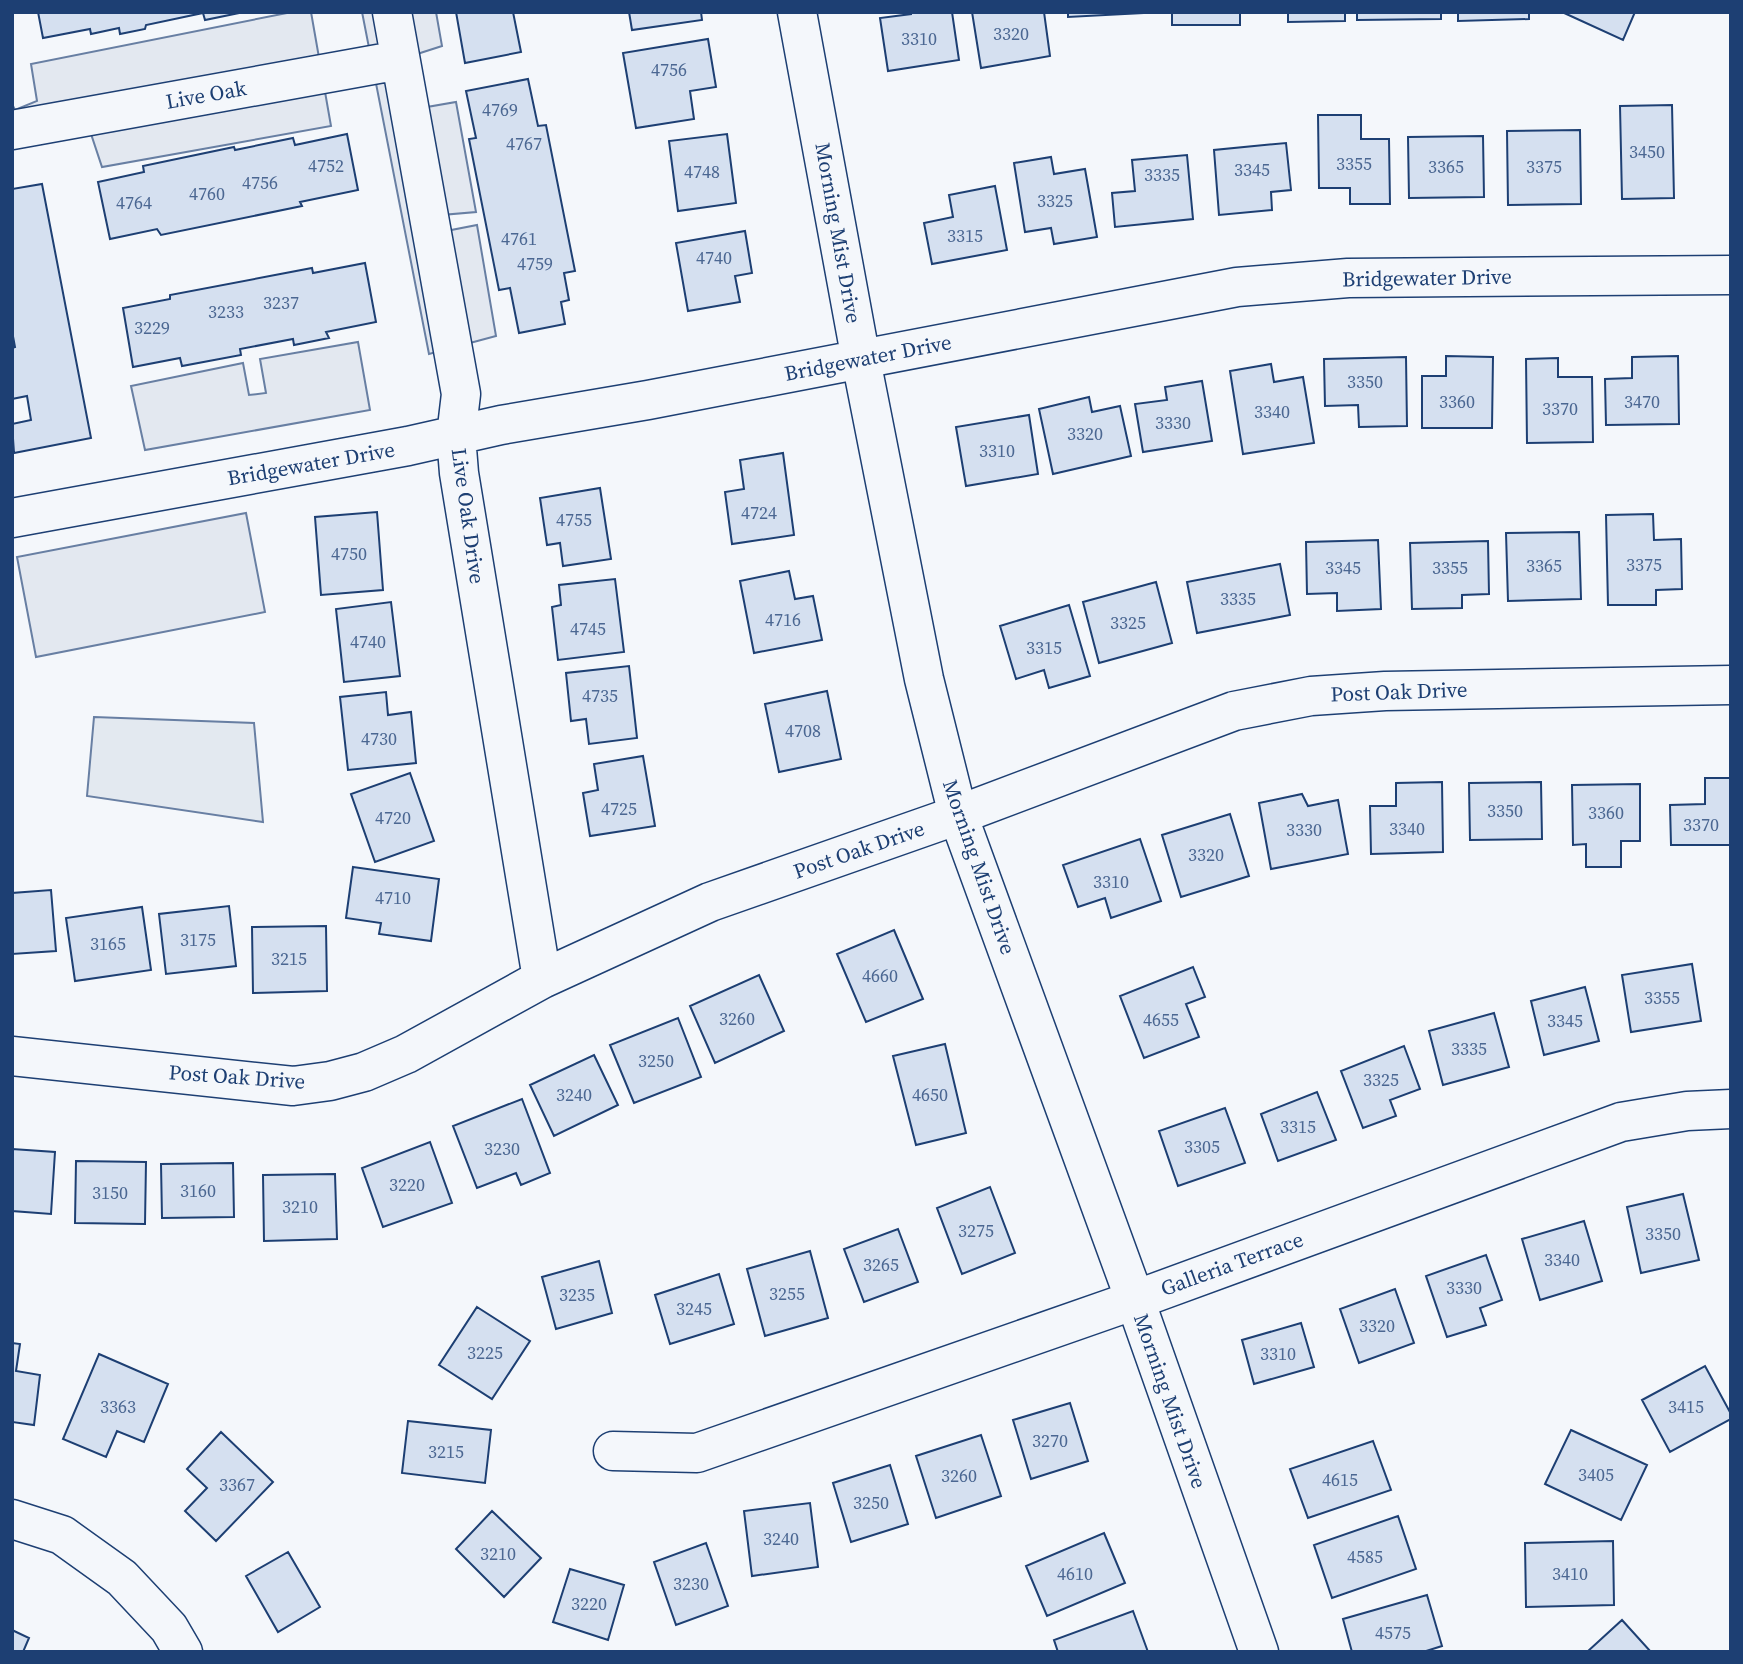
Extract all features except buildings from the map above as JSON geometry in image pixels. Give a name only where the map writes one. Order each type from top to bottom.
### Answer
[{"type":"street","name":"Live Oak Drive","points":[[392,12],[461,394],[456,436],[459,473],[542,979]]},
{"type":"street","name":"Morning Mist Drive","points":[[797,12],[924,679],[958,815],[1135,1300],[1259,1652]]},
{"type":"street","name":"Live Oak","points":[[12,130],[400,60]]},
{"type":"street","name":"Bridgewater Drive","points":[[12,518],[1237,287],[1348,278],[1731,275]]},
{"type":"street","name":"Post Oak Drive","points":[[12,1056],[293,1086],[330,1081],[364,1072],[406,1054],[542,979],[710,902],[958,815],[1234,710],[1311,696],[1385,691],[1731,685]]},
{"type":"street","name":"Galleria Terrace","points":[[613,1451],[697,1453],[1135,1300],[1621,1122],[1687,1111],[1731,1109]]},
{"type":"street","points":[[12,1519],[62,1535],[122,1578],[169,1628],[183,1652]]},
{"type":"shaded area","points":[[292,12],[311,12],[331,126],[102,167],[90,131],[12,147],[12,104],[15,110],[37,101],[31,64]]},
{"type":"shaded area","points":[[362,12],[436,12],[442,46],[411,56],[421,108],[456,102],[476,212],[442,215],[446,231],[477,225],[496,336],[429,354]]},
{"type":"shaded area","points":[[358,342],[370,410],[145,450],[131,386],[243,363],[249,395],[266,393],[260,359]]},
{"type":"shaded area","points":[[246,513],[265,612],[36,657],[17,557]]},
{"type":"shaded area","points":[[94,717],[254,723],[263,822],[87,796]]}]
